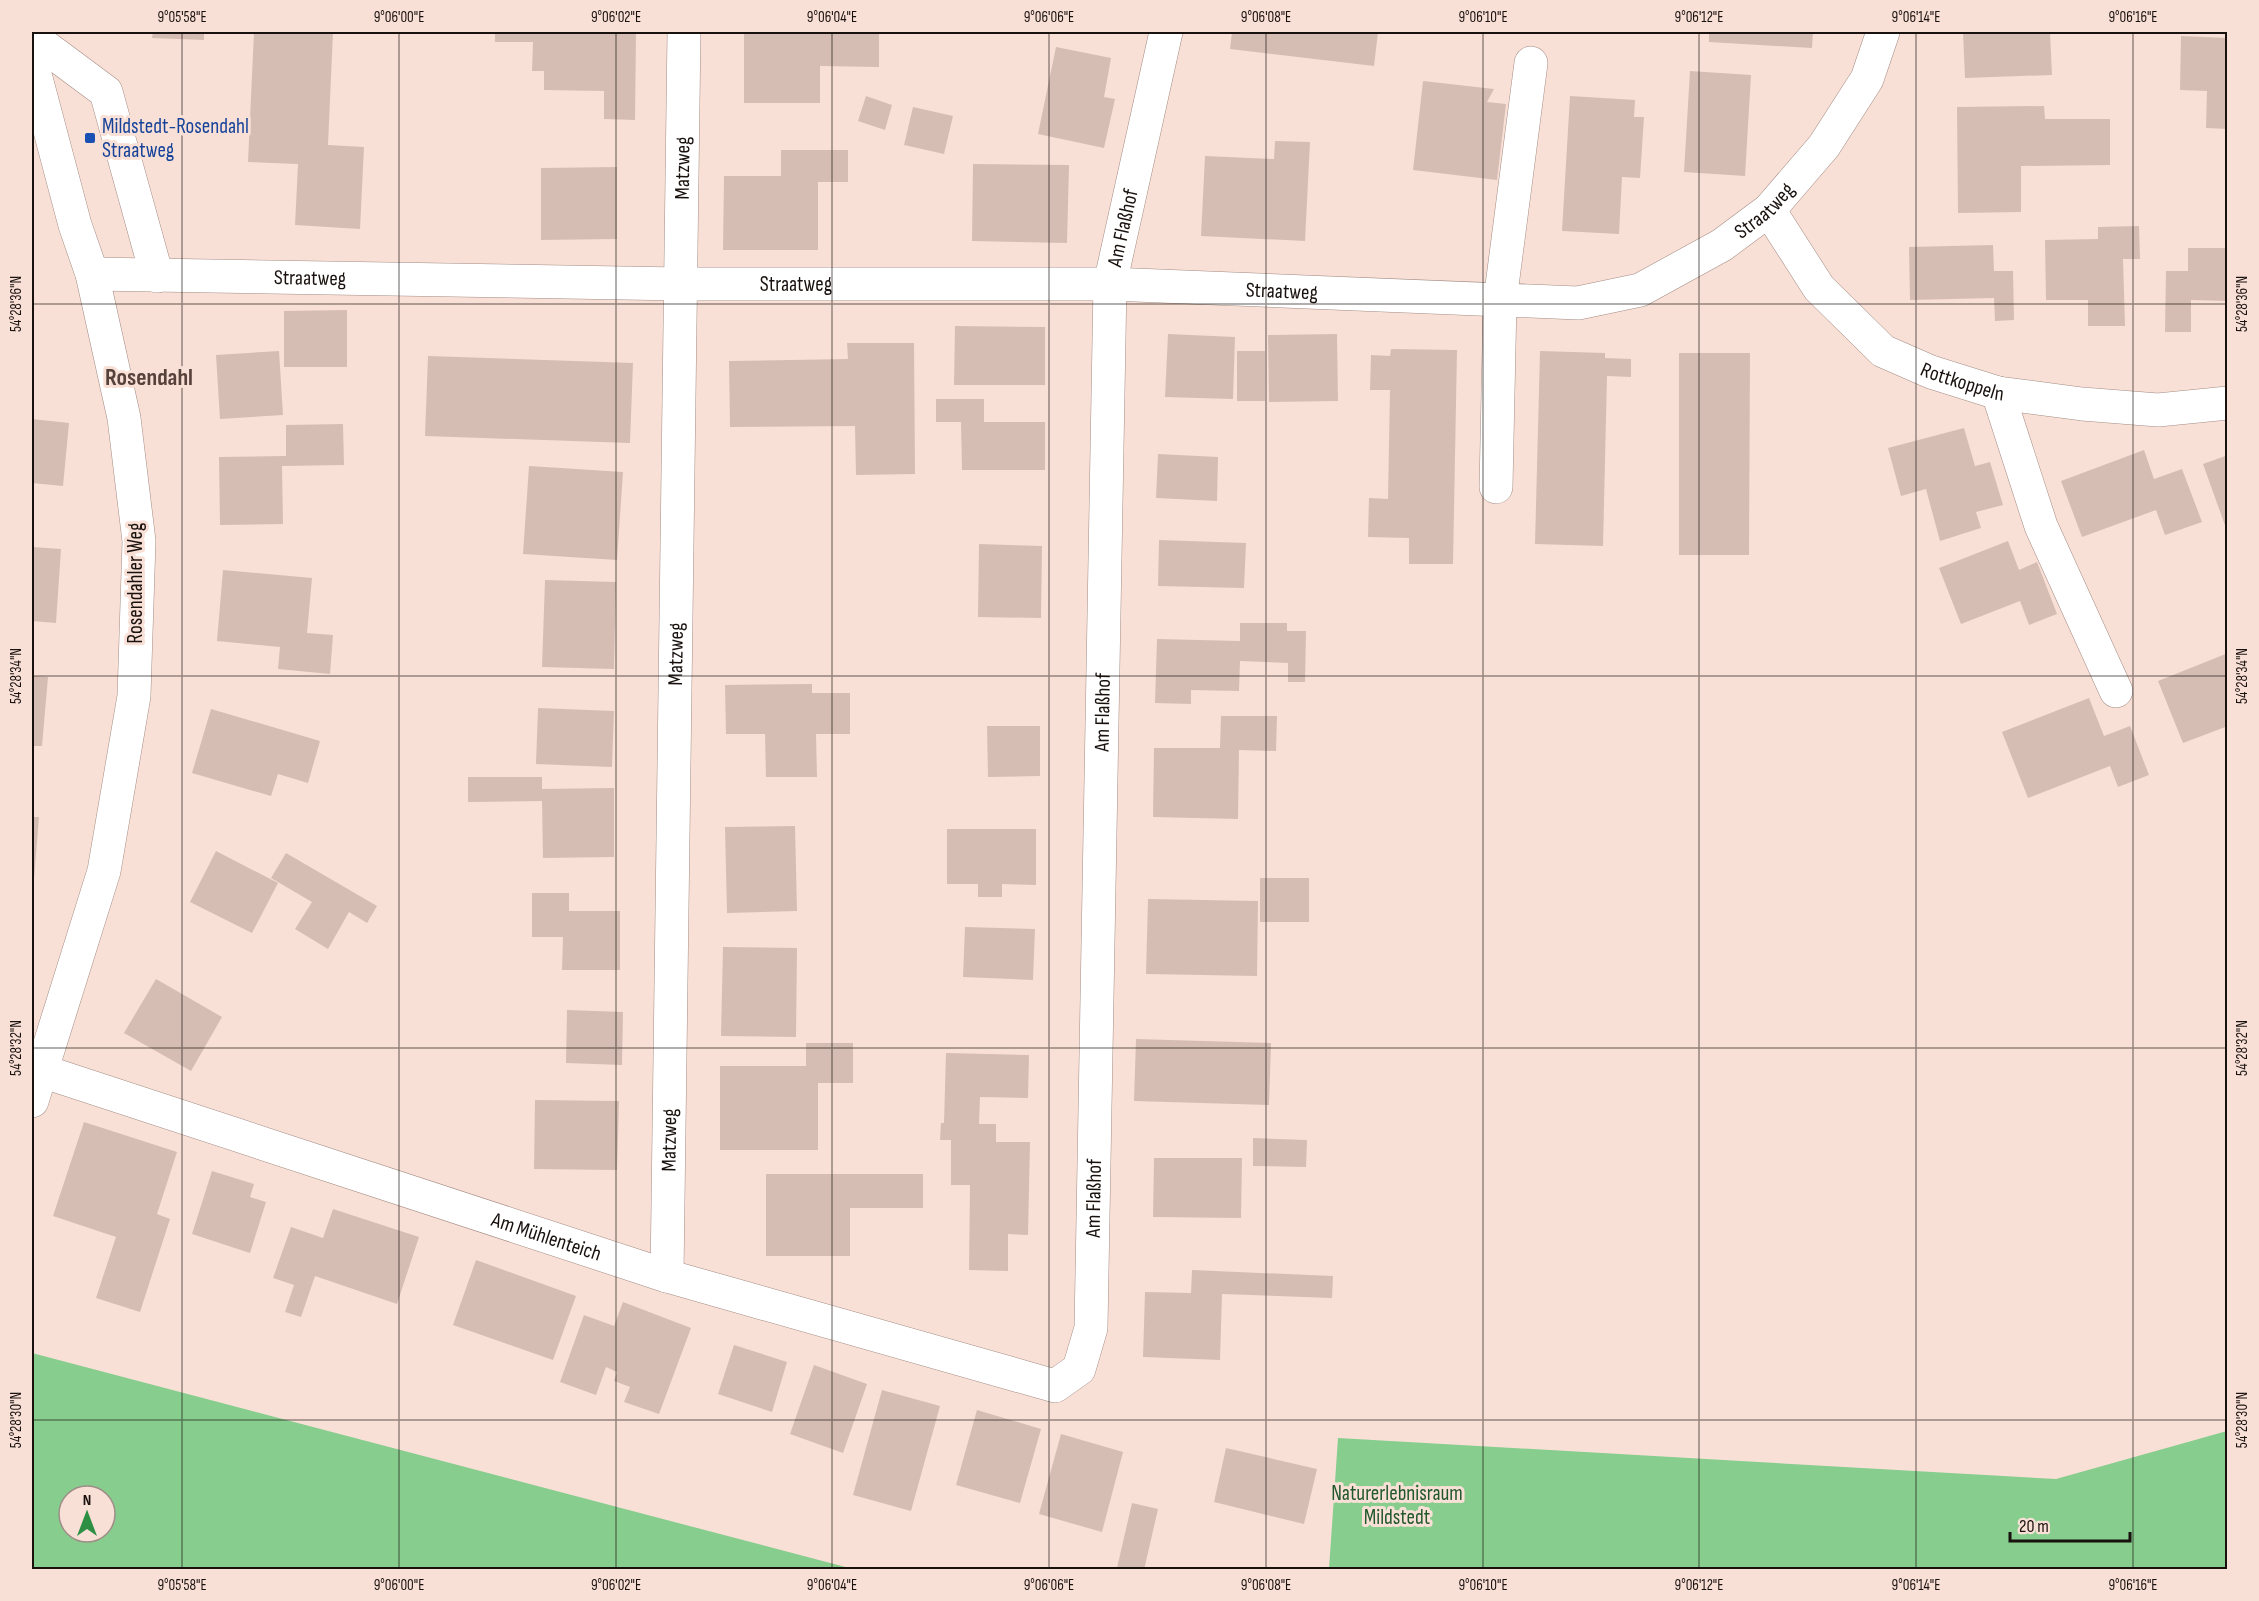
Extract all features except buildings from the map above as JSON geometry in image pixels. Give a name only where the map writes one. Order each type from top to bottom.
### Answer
[{"type":"street","name":"Matzweg","points":[[667,1276],[684,32]]},
{"type":"street","name":"Am Flaßhof","points":[[1055,1386],[1078,1370],[1091,1328],[1110,284],[1167,32]]},
{"type":"street","name":"Straatweg","points":[[92,274],[681,284],[1110,284],[1578,303],[1640,290],[1722,245],[1770,210],[1824,146],[1867,79],[1883,32]]},
{"type":"street","points":[[32,37],[106,92],[158,276]]},
{"type":"street","name":"Rosendahler Weg","points":[[32,63],[75,225],[92,274],[124,418],[139,542],[134,696],[104,871],[37,1086]]},
{"type":"street","points":[[1496,487],[1500,301],[1531,63]]},
{"type":"street","name":"Rottkoppeln","points":[[1770,210],[1819,288],[1883,351],[1931,372],[1998,393],[2082,404],[2158,410],[2228,403]]},
{"type":"street","points":[[1998,393],[2041,526],[2116,691]]},
{"type":"street","name":"Am Mühlenteich","points":[[37,1086],[667,1276],[1055,1386]]},
{"type":"green space","points":[[32,1353],[853,1569],[32,1569]]},
{"type":"green space","name":"Naturerlebnisraum Mildstedt","points":[[2227,1431],[2227,1569],[1329,1569],[1338,1438],[2056,1479]]},
{"type":"place","name":"Mildstedt-Rosendahl Straatweg","points":[[90,138]]},
{"type":"district","name":"Rosendahl","points":[[149,377]]}]
